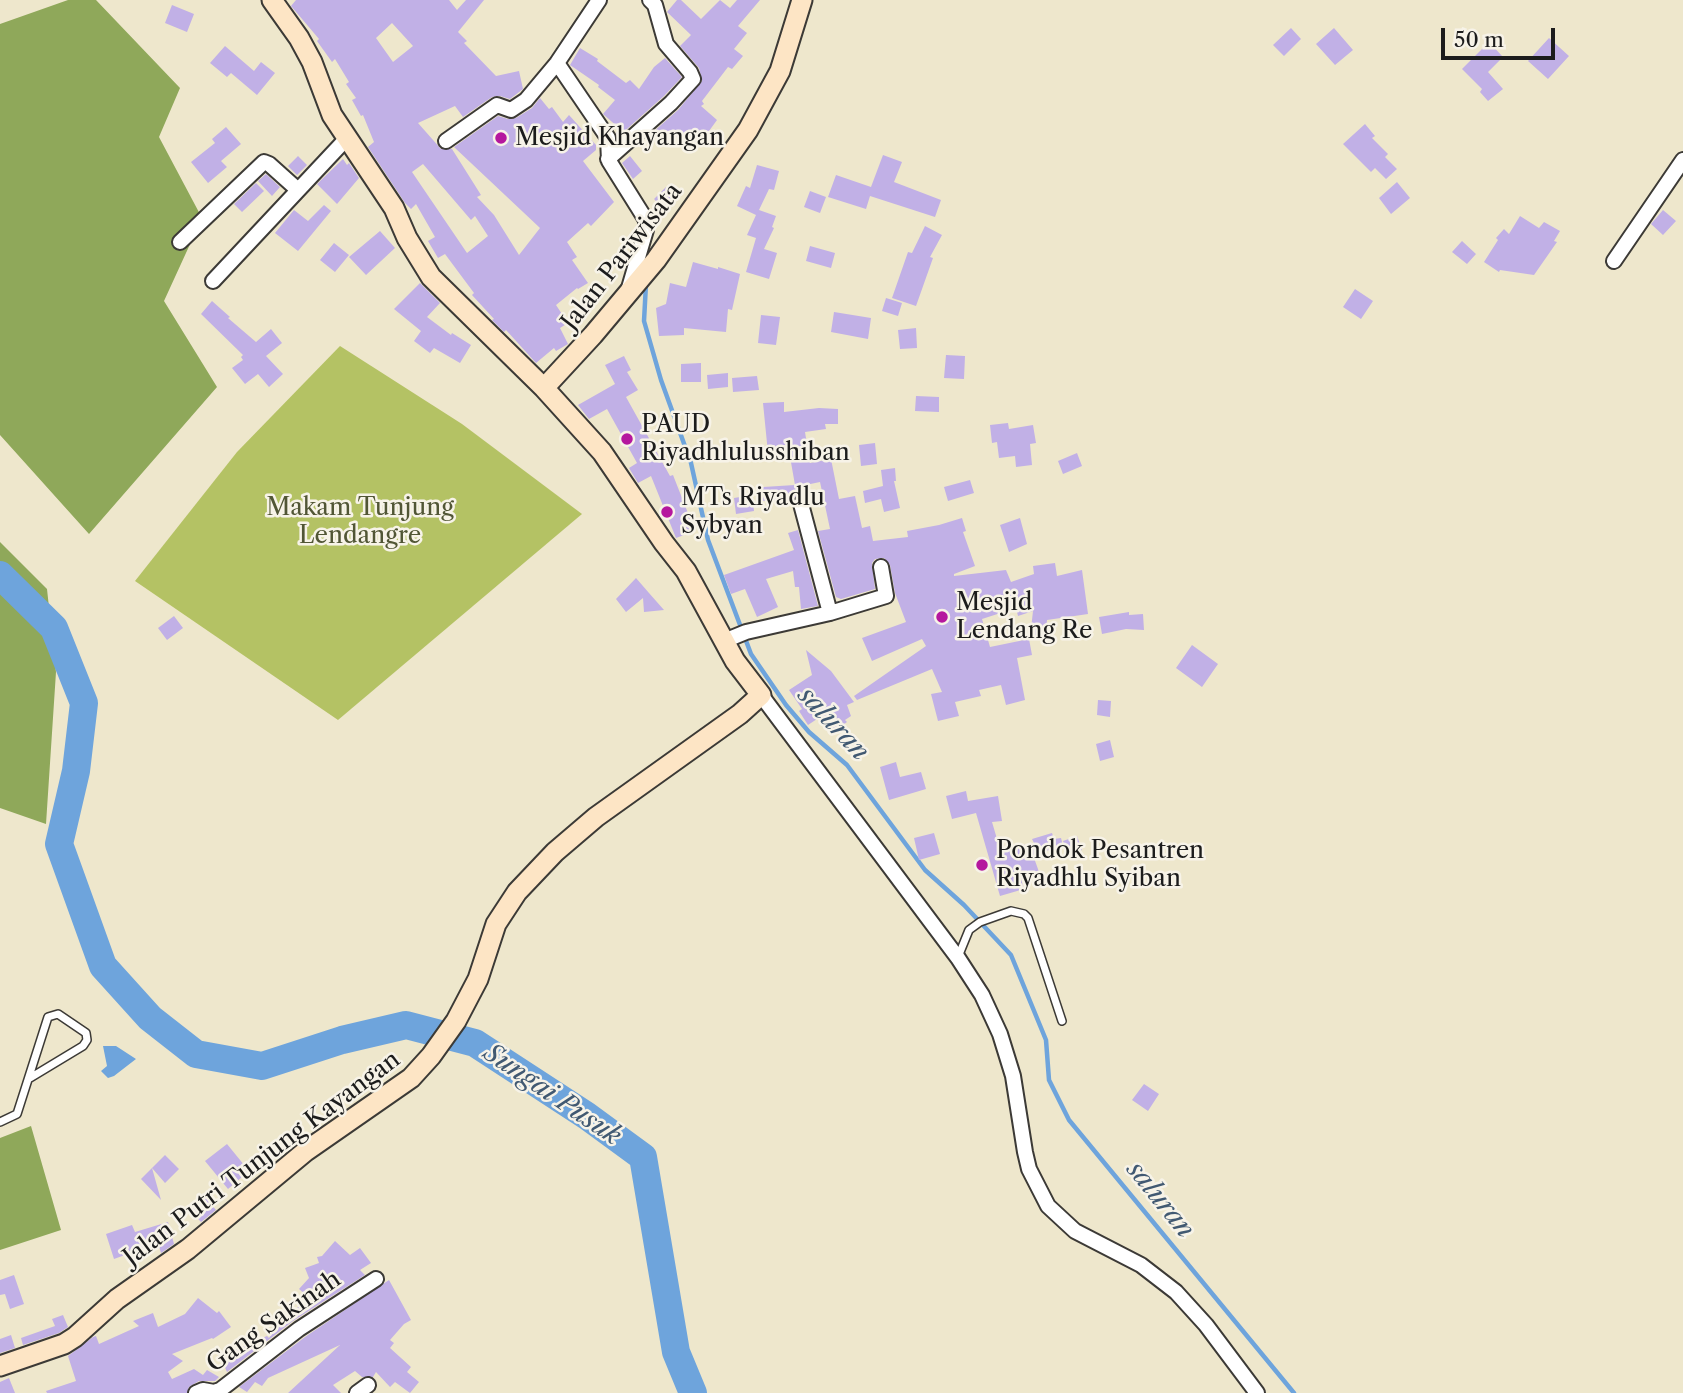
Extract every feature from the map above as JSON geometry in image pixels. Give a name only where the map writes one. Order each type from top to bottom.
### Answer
[{"type":"street","points":[[272,0],[312,62],[332,115],[394,208],[407,238],[431,277],[544,388],[602,452],[692,580],[727,640],[735,661],[958,958],[982,995],[1000,1034],[1016,1087],[1025,1153],[1041,1195],[1056,1215],[1075,1231],[1141,1265],[1176,1292],[1206,1325],[1256,1393]]},
{"type":"street","points":[[446,141],[498,105],[508,110],[532,94],[557,63],[599,0]]},
{"type":"street","points":[[608,159],[671,103],[693,79],[666,44],[655,5],[650,0]]},
{"type":"street","name":"Jalan Pariwisata","points":[[544,388],[646,272],[761,111],[788,51],[802,0]]},
{"type":"street","points":[[557,63],[608,138],[608,159],[647,223],[627,296]]},
{"type":"street","points":[[213,281],[348,137]]},
{"type":"street","points":[[1614,261],[1683,160]]},
{"type":"street","points":[[180,242],[264,162],[298,190]]},
{"type":"street","points":[[801,504],[830,613]]},
{"type":"street","points":[[727,640],[746,632],[830,613],[886,596],[881,567]]},
{"type":"street","name":"Jalan Putri Tunjung Kayangan","points":[[0,1366],[64,1344],[75,1337],[117,1299],[188,1249],[306,1151],[399,1087],[431,1056],[456,1021],[478,979],[502,913],[517,892],[555,852],[596,817],[740,714],[761,695]]},
{"type":"street","name":"Gang Sakinah","points":[[196,1393],[220,1390],[299,1329],[376,1279]]},
{"type":"lane","points":[[958,958],[969,930],[980,922],[1012,911],[1024,914],[1028,918],[1062,1021]]},
{"type":"lane","points":[[0,1122],[17,1114],[48,1017],[58,1014],[86,1033],[87,1040],[83,1046],[30,1078]]},
{"type":"green space","points":[[68,0],[96,0],[180,88],[159,137],[202,218],[164,301],[217,387],[89,534],[0,435],[0,24]]},
{"type":"green space","name":"Makam Tunjung Lendangre","points":[[340,346],[462,424],[582,514],[338,720],[135,581],[237,452]]},
{"type":"green space","points":[[0,542],[47,589],[56,672],[46,824],[0,808]]},
{"type":"green space","points":[[31,1126],[61,1230],[0,1250],[0,1138]]},
{"type":"water","points":[[103,1046],[116,1046],[136,1059],[108,1078],[101,1071],[107,1066]]},
{"type":"building","points":[[296,0],[449,0],[457,10],[466,0],[484,0],[458,32],[467,41],[464,43],[496,76],[519,71],[523,89],[510,99],[492,97],[463,117],[455,106],[418,123],[441,149],[452,149],[481,195],[477,197],[494,215],[519,255],[540,228],[454,147],[498,116],[516,118],[532,108],[540,98],[549,109],[552,107],[563,122],[569,115],[596,145],[596,150],[583,161],[614,202],[591,226],[588,223],[567,242],[577,257],[572,260],[588,283],[577,288],[556,305],[568,323],[560,328],[568,344],[556,351],[554,348],[536,363],[506,330],[504,332],[492,320],[494,319],[472,295],[474,293],[445,254],[438,258],[428,241],[435,237],[416,204],[411,209],[405,203],[368,147],[374,142],[363,115],[361,116],[352,100],[356,98],[346,84],[349,82],[335,59],[332,62],[317,41],[319,39],[291,6]],"holes":[[[392,23],[413,46],[393,62],[376,38]],[[423,164],[471,220],[475,216],[488,236],[467,253],[412,172]]]},
{"type":"building","points":[[677,0],[681,0],[701,19],[720,0],[730,8],[737,0],[760,0],[738,26],[747,33],[734,49],[743,56],[732,69],[728,67],[702,101],[704,104],[701,106],[717,120],[696,149],[670,133],[663,141],[653,132],[678,110],[702,81],[699,68],[680,46],[691,35],[667,12]]},
{"type":"building","points":[[172,5],[194,14],[187,32],[165,23]]},
{"type":"building","points":[[1291,28],[1301,39],[1284,56],[1273,45]]},
{"type":"building","points":[[1334,28],[1353,50],[1335,65],[1316,44]]},
{"type":"building","points":[[1549,38],[1569,56],[1548,79],[1528,61]]},
{"type":"building","points":[[1489,42],[1503,57],[1488,72],[1503,89],[1488,101],[1480,92],[1482,89],[1462,69]]},
{"type":"building","points":[[225,46],[254,71],[261,62],[275,73],[257,95],[231,73],[227,77],[210,63]]},
{"type":"building","points":[[580,48],[598,59],[597,61],[626,83],[630,80],[639,89],[654,67],[665,58],[682,77],[618,137],[616,133],[620,129],[603,114],[615,100],[570,65]]},
{"type":"building","points":[[1365,124],[1375,136],[1372,138],[1388,154],[1385,157],[1397,169],[1386,179],[1375,168],[1371,172],[1343,144]]},
{"type":"building","points":[[226,127],[241,144],[221,161],[227,167],[208,183],[191,162],[215,143],[212,139]]},
{"type":"building","points":[[883,155],[902,162],[894,182],[941,200],[935,217],[870,196],[866,209],[828,197],[836,175],[871,187]]},
{"type":"building","points":[[298,156],[307,165],[297,175],[288,166]]},
{"type":"building","points":[[630,156],[642,171],[633,179],[622,163]]},
{"type":"building","points":[[343,159],[359,178],[337,204],[317,184]]},
{"type":"building","points":[[757,165],[779,171],[774,190],[769,189],[759,210],[776,216],[772,227],[774,228],[764,249],[777,253],[769,279],[746,272],[756,238],[747,235],[756,215],[737,206],[746,186],[750,188]]},
{"type":"building","points":[[266,174],[280,187],[272,196],[258,181]]},
{"type":"building","points":[[1397,182],[1410,198],[1391,214],[1379,198]]},
{"type":"building","points":[[256,183],[264,191],[242,212],[234,204]]},
{"type":"building","points":[[666,187],[676,197],[664,209],[654,199]]},
{"type":"building","points":[[810,191],[826,197],[820,213],[804,207]]},
{"type":"building","points":[[324,205],[331,211],[298,251],[275,233],[294,210],[308,221]]},
{"type":"building","points":[[1663,210],[1676,221],[1663,235],[1651,224]]},
{"type":"building","points":[[1520,216],[1539,228],[1544,222],[1560,231],[1554,241],[1557,242],[1534,275],[1499,272],[1484,262],[1498,240],[1496,238],[1504,229],[1509,234]]},
{"type":"building","points":[[925,226],[942,235],[930,257],[933,258],[916,306],[892,298],[908,252],[912,253]]},
{"type":"building","points":[[380,231],[395,248],[366,275],[349,257]]},
{"type":"building","points":[[1462,241],[1476,254],[1467,264],[1452,252]]},
{"type":"building","points":[[334,243],[349,255],[335,272],[320,260]]},
{"type":"building","points":[[810,246],[835,253],[831,268],[806,261]]},
{"type":"building","points":[[693,262],[740,274],[732,310],[728,309],[726,332],[684,328],[684,335],[659,336],[656,308],[666,304],[670,283],[686,287]]},
{"type":"building","points":[[420,283],[440,303],[427,317],[451,335],[452,333],[471,345],[460,363],[434,348],[430,353],[414,341],[421,331],[394,309]]},
{"type":"building","points":[[1355,289],[1373,301],[1361,319],[1343,307]]},
{"type":"building","points":[[886,298],[902,303],[898,316],[882,311]]},
{"type":"building","points":[[212,301],[256,342],[271,329],[282,343],[266,356],[283,374],[269,387],[258,374],[245,384],[232,368],[243,360],[243,355],[201,314]]},
{"type":"building","points":[[834,312],[871,318],[868,339],[831,332]]},
{"type":"building","points":[[761,315],[780,317],[776,345],[758,343]]},
{"type":"building","points":[[916,328],[917,348],[900,349],[898,330]]},
{"type":"building","points":[[946,355],[965,356],[964,379],[944,378]]},
{"type":"building","points":[[624,356],[631,370],[627,372],[638,390],[626,397],[670,476],[673,475],[695,531],[676,538],[651,476],[638,483],[629,468],[637,463],[607,409],[589,419],[578,405],[615,384],[605,365]]},
{"type":"building","points":[[701,363],[701,382],[681,382],[681,364]]},
{"type":"building","points":[[728,373],[728,387],[708,389],[707,375]]},
{"type":"building","points":[[757,376],[759,390],[733,392],[732,378]]},
{"type":"building","points":[[916,396],[939,397],[939,412],[915,411]]},
{"type":"building","points":[[784,402],[784,412],[838,409],[838,424],[825,424],[826,429],[805,432],[810,463],[831,459],[839,499],[855,496],[862,528],[870,526],[873,541],[908,537],[907,531],[962,518],[966,531],[963,532],[975,566],[954,576],[1006,570],[1011,582],[1034,574],[1033,566],[1055,563],[1057,576],[1082,570],[1088,614],[1047,620],[1045,640],[1030,638],[1033,611],[1018,616],[1016,608],[982,619],[990,647],[1029,639],[1032,655],[1017,658],[1025,700],[1006,705],[1001,685],[979,690],[981,696],[955,702],[959,716],[938,721],[931,694],[942,692],[932,669],[857,700],[854,696],[926,646],[922,639],[872,661],[862,638],[906,622],[895,593],[890,565],[884,558],[875,559],[872,563],[875,589],[841,599],[836,597],[818,531],[830,529],[820,482],[796,487],[797,496],[793,500],[763,501],[763,487],[795,485],[789,451],[768,453],[763,403]]},
{"type":"building","points":[[1008,423],[1009,429],[1033,425],[1036,443],[1030,444],[1032,465],[1016,467],[1015,456],[999,458],[997,442],[992,443],[990,425]]},
{"type":"building","points":[[875,443],[877,464],[861,466],[859,445]]},
{"type":"building","points":[[1077,453],[1082,466],[1063,474],[1058,461]]},
{"type":"building","points":[[895,468],[894,481],[900,508],[884,512],[881,499],[865,503],[863,491],[883,486],[881,470]]},
{"type":"building","points":[[970,480],[974,493],[948,501],[944,487]]},
{"type":"building","points":[[752,495],[754,511],[736,514],[734,498]]},
{"type":"building","points":[[1020,518],[1027,544],[1009,552],[1000,525]]},
{"type":"building","points":[[798,530],[818,606],[801,609],[799,587],[795,587],[793,571],[766,579],[778,607],[757,617],[745,589],[731,594],[724,575],[794,550],[788,533]]},
{"type":"building","points":[[636,578],[664,610],[644,612],[643,598],[626,612],[616,599]]},
{"type":"building","points":[[1129,612],[1129,615],[1143,614],[1144,630],[1126,629],[1102,634],[1099,617]]},
{"type":"building","points":[[174,616],[183,628],[167,640],[158,628]]},
{"type":"building","points":[[1192,645],[1218,664],[1202,687],[1176,668]]},
{"type":"building","points":[[806,650],[831,671],[854,702],[847,705],[851,716],[845,720],[847,722],[832,733],[820,717],[808,725],[799,711],[802,709],[789,690],[812,675]]},
{"type":"building","points":[[1098,700],[1111,701],[1110,717],[1097,715]]},
{"type":"building","points":[[1110,740],[1114,757],[1100,761],[1096,744]]},
{"type":"building","points":[[896,762],[900,777],[921,772],[926,789],[889,800],[880,767]]},
{"type":"building","points":[[966,791],[968,801],[998,796],[1002,821],[992,822],[1000,849],[1034,843],[1032,839],[1052,833],[1054,839],[1061,838],[1063,846],[1033,855],[1039,872],[1021,879],[1024,889],[1000,896],[976,813],[952,819],[946,796]]},
{"type":"building","points":[[934,833],[940,854],[919,860],[914,838]]},
{"type":"building","points":[[1077,836],[1082,850],[1068,855],[1063,841]]},
{"type":"building","points":[[1144,1084],[1159,1094],[1148,1111],[1132,1100]]},
{"type":"building","points":[[227,1144],[249,1171],[228,1189],[205,1161]]},
{"type":"building","points":[[165,1155],[179,1169],[165,1183],[152,1168]]},
{"type":"building","points":[[152,1168],[161,1200],[141,1179]]},
{"type":"building","points":[[203,1195],[216,1210],[201,1222],[188,1208]]},
{"type":"building","points":[[168,1222],[174,1244],[161,1253],[158,1243],[114,1259],[106,1234],[132,1225],[135,1232]]},
{"type":"building","points":[[335,1241],[350,1255],[360,1248],[371,1263],[360,1270],[365,1275],[293,1321],[227,1372],[220,1356],[267,1336],[269,1338],[280,1322],[284,1324],[298,1307],[313,1301],[299,1289],[309,1278],[305,1268],[319,1263],[317,1257],[322,1256]]},
{"type":"building","points":[[14,1275],[24,1304],[10,1309],[5,1294],[0,1295],[0,1280]]},
{"type":"building","points":[[389,1280],[411,1320],[390,1340],[394,1343],[390,1348],[411,1367],[407,1372],[419,1382],[410,1393],[395,1382],[390,1387],[376,1372],[373,1377],[362,1377],[355,1371],[333,1385],[341,1393],[288,1393],[340,1345],[268,1378],[262,1386],[255,1382],[247,1392],[239,1387],[305,1337]]},
{"type":"building","points":[[198,1298],[217,1313],[219,1311],[231,1327],[213,1339],[172,1354],[183,1361],[168,1372],[172,1379],[194,1369],[203,1375],[207,1370],[219,1377],[215,1381],[199,1381],[189,1387],[187,1393],[47,1393],[46,1391],[76,1381],[68,1356],[93,1337],[96,1336],[99,1344],[139,1326],[133,1321],[153,1313],[158,1327],[185,1314]]},
{"type":"building","points":[[63,1315],[68,1327],[59,1333],[23,1345],[21,1338],[55,1326],[52,1319]]},
{"type":"building","points":[[11,1335],[15,1348],[0,1353],[0,1339]]},
{"type":"building","points":[[9,1378],[15,1393],[0,1393],[0,1382]]},
{"type":"waterway","name":"saluran","points":[[646,284],[644,321],[661,380],[691,463],[708,540],[751,654],[786,705],[809,732],[847,765],[925,870],[964,905],[1011,955],[1046,1040],[1049,1080],[1069,1120],[1294,1393]]},
{"type":"waterway","name":"Sungai Pusuk","points":[[0,575],[54,628],[84,703],[76,771],[59,844],[103,966],[150,1018],[196,1054],[262,1066],[342,1040],[406,1025],[475,1043],[587,1116],[643,1157],[676,1352],[693,1393]]},
{"type":"place","name":"Mesjid Khayangan","points":[[501,138]]},
{"type":"place","name":"PAUD Riyadhlulusshiban","points":[[627,439]]},
{"type":"place","name":"MTs Riyadlu Sybyan","points":[[667,512]]},
{"type":"place","name":"Mesjid Lendang Re","points":[[942,617]]},
{"type":"place","name":"Pondok Pesantren Riyadhlu Syiban","points":[[982,865]]}]
